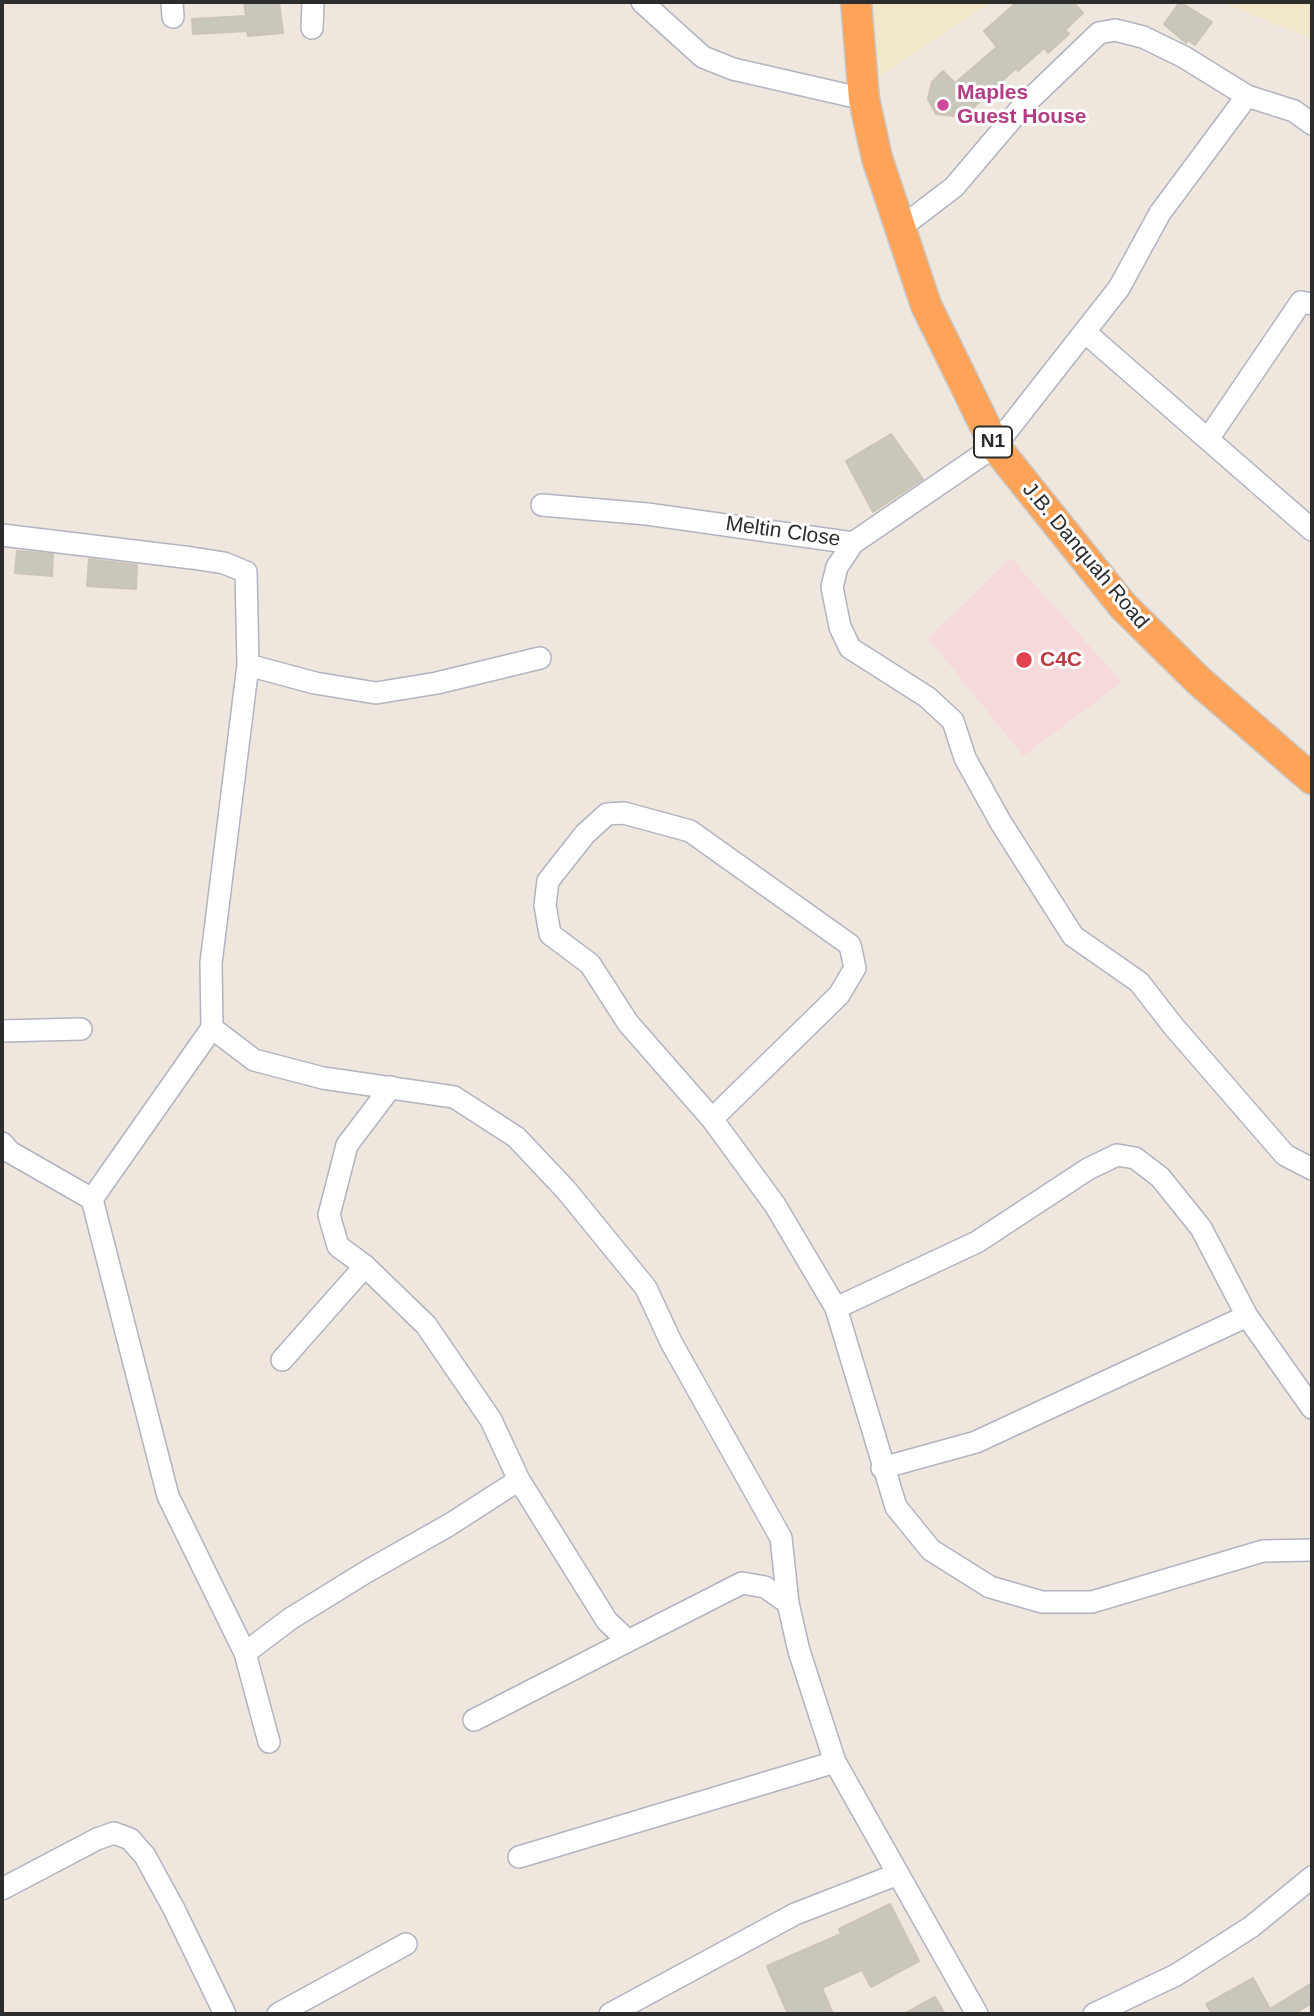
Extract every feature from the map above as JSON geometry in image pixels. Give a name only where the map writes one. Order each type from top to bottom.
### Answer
[{"type":"highway","name":"J.B. Danquah Road","points":[[856,2],[864,99],[877,158],[899,229],[926,305],[995,446],[1123,606],[1199,681],[1312,779]]},
{"type":"street","points":[[312,28],[313,2]]},
{"type":"street","points":[[642,2],[703,57],[755,75],[864,99]]},
{"type":"street","points":[[899,229],[954,187],[1022,107],[1099,33],[1115,30],[1143,37],[1247,96],[1294,111],[1312,124]]},
{"type":"street","name":"Meltin Close","points":[[541,505],[658,515],[853,543],[995,446],[1119,288],[1160,213],[1247,96]]},
{"type":"street","points":[[1208,439],[1301,302],[1312,304]]},
{"type":"street","points":[[1086,333],[1312,530]]},
{"type":"street","points":[[2,535],[192,558],[224,563],[246,572],[248,665],[211,963],[212,1028],[92,1199]]},
{"type":"street","points":[[853,543],[837,567],[832,587],[840,627],[850,648],[927,698],[953,721],[965,758],[989,801],[1073,936],[1139,982],[1174,1027],[1285,1155],[1312,1169]]},
{"type":"street","points":[[248,665],[315,683],[376,693],[437,683],[540,658]]},
{"type":"street","points":[[712,1119],[839,995],[855,968],[850,945],[690,831],[624,813],[607,814],[584,834],[548,881],[545,905],[550,934],[590,964],[628,1023],[712,1119],[775,1205],[836,1308],[882,1468],[896,1507],[930,1550],[990,1587],[1042,1602],[1091,1602],[1263,1551],[1312,1550]]},
{"type":"street","points":[[212,1028],[254,1060],[323,1078],[454,1097],[516,1137],[566,1191],[646,1288],[671,1342],[780,1538],[788,1603],[799,1651],[835,1762],[977,2014]]},
{"type":"street","points":[[2,1031],[80,1029]]},
{"type":"street","points":[[391,1087],[347,1145],[329,1215],[338,1246],[365,1266],[426,1325],[491,1419],[519,1480],[607,1621],[628,1641]]},
{"type":"street","points":[[2,1143],[10,1152],[92,1199],[168,1496],[246,1653],[270,1742]]},
{"type":"street","points":[[836,1308],[977,1242],[1088,1169],[1117,1155],[1135,1158],[1160,1177],[1201,1228],[1247,1316],[1312,1408]]},
{"type":"street","points":[[282,1360],[365,1266]]},
{"type":"street","points":[[882,1468],[976,1442],[1247,1316]]},
{"type":"street","points":[[246,1653],[290,1619],[449,1525],[519,1480]]},
{"type":"street","points":[[474,1720],[742,1583],[765,1587],[788,1603]]},
{"type":"street","points":[[519,1857],[835,1762]]},
{"type":"street","points":[[2,1889],[97,1839],[114,1833],[130,1839],[145,1856],[174,1909],[225,2014]]},
{"type":"street","points":[[610,2014],[795,1914],[898,1874]]},
{"type":"street","points":[[1094,2014],[1176,1975],[1251,1927],[1312,1877]]},
{"type":"street","points":[[278,2014],[406,1944]]},
{"type":"shaded area","points":[[868,2],[992,2],[872,82]]},
{"type":"shaded area","points":[[1220,2],[1312,2],[1312,39]]},
{"type":"shaded area","name":"C4C","points":[[1011,558],[1122,682],[1023,756],[928,638]]},
{"type":"building","points":[[244,2],[279,2],[283,33],[248,36],[247,31],[193,34],[192,19],[246,16]]},
{"type":"building","points":[[1017,2],[1073,2],[1083,13],[1065,30],[1069,34],[1048,53],[1044,48],[1018,71],[1016,68],[963,117],[936,114],[928,99],[932,82],[943,71],[955,83],[997,47],[984,31]]},
{"type":"building","points":[[1180,2],[1212,22],[1195,45],[1188,40],[1186,43],[1164,24]]},
{"type":"building","points":[[891,434],[923,479],[873,512],[846,461]]},
{"type":"building","points":[[17,551],[53,554],[52,576],[15,573]]},
{"type":"building","points":[[89,559],[137,565],[136,589],[87,586]]},
{"type":"building","points":[[890,1904],[919,1961],[871,1987],[862,1970],[822,1988],[833,2014],[788,2014],[767,1966],[841,1934],[839,1929]]},
{"type":"building","points":[[1253,1978],[1270,2009],[1312,1983],[1312,2003],[1294,2014],[1212,2014],[1206,2004]]},
{"type":"building","points":[[935,1997],[945,2014],[904,2014]]},
{"type":"place","name":"Maples Guest House","points":[[943,105]]},
{"type":"place","name":"C4C","points":[[1024,660]]}]
